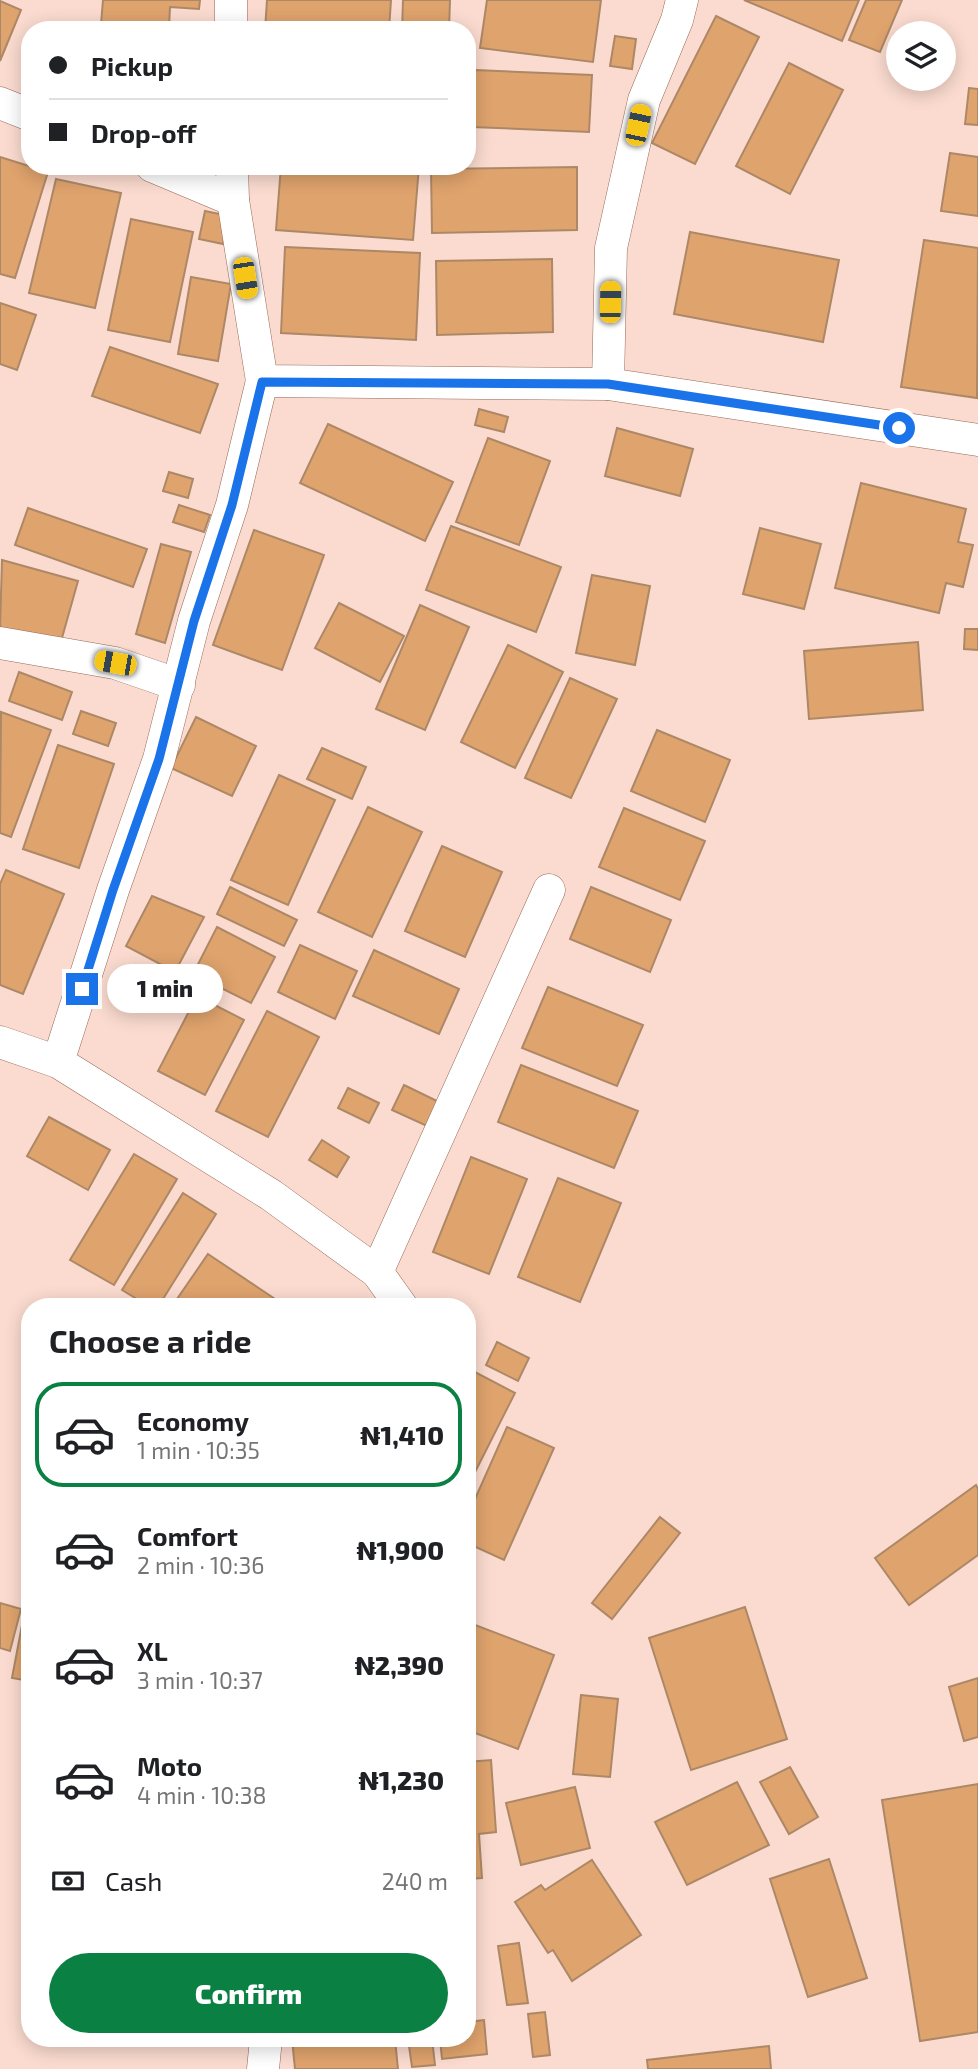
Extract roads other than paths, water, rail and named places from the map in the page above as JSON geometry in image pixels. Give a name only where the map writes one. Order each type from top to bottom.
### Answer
[{"type":"street","points":[[231,0],[231,21]]},
{"type":"street","points":[[608,384],[611,247],[643,100],[677,20],[682,0]]},
{"type":"street","points":[[0,103],[21,111]]},
{"type":"street","points":[[173,175],[233,200]]},
{"type":"street","points":[[58,1062],[113,890],[159,759],[194,621],[232,505],[262,382],[233,200],[232,175]]},
{"type":"street","points":[[262,382],[608,384],[978,440]]},
{"type":"street","points":[[0,643],[115,663],[179,685]]},
{"type":"street","points":[[377,1272],[549,890]]},
{"type":"street","points":[[0,1042],[58,1062],[271,1195],[377,1272],[396,1298]]},
{"type":"street","points":[[263,2069],[265,2047]]}]
